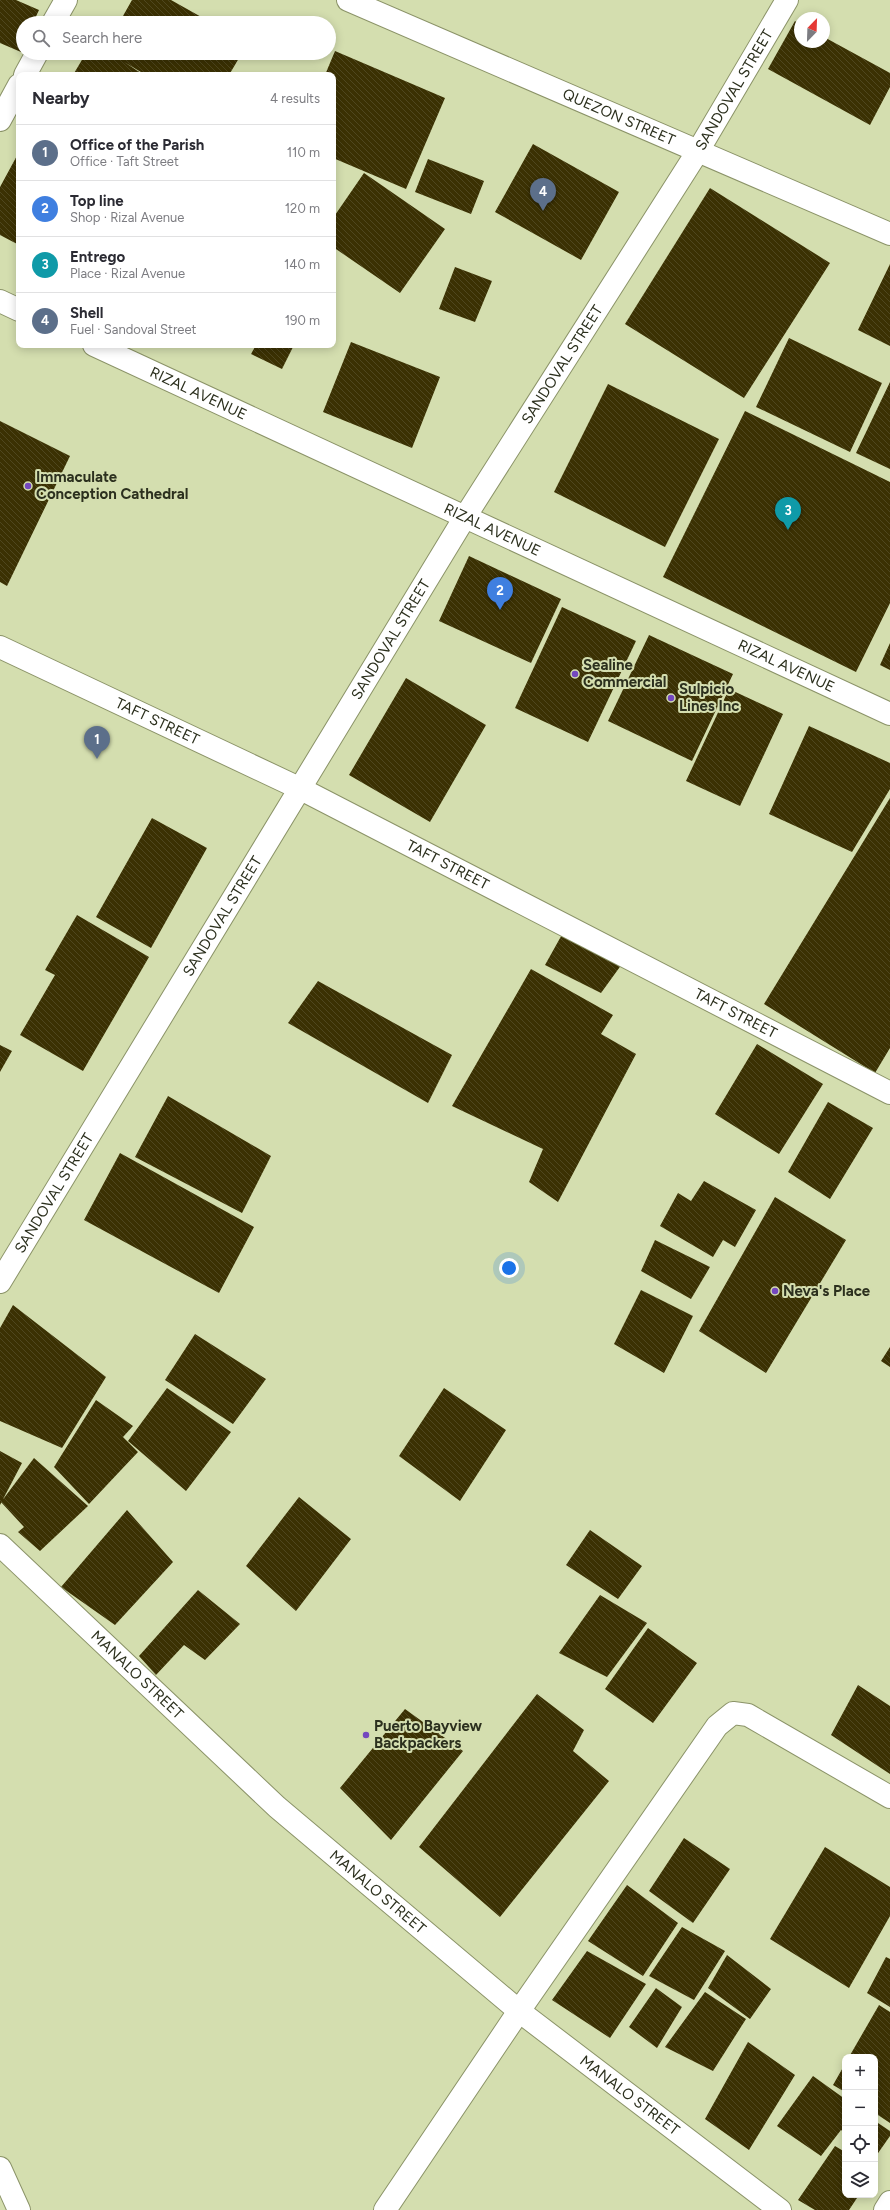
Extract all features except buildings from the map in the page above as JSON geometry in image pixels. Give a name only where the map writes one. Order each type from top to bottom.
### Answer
[{"type":"street","points":[[57,16],[66,0]]},
{"type":"street","name":"QUEZON STREET","points":[[348,0],[890,234]]},
{"type":"street","name":"SANDOVAL STREET","points":[[0,1282],[465,517],[698,151],[787,0]]},
{"type":"street","points":[[27,72],[33,60]]},
{"type":"street","points":[[0,120],[16,91]]},
{"type":"street","points":[[0,301],[16,309]]},
{"type":"street","name":"RIZAL AVENUE","points":[[100,348],[890,714]]},
{"type":"street","name":"TAFT STREET","points":[[0,647],[301,789],[890,1093]]},
{"type":"street","name":"MANALO STREET","points":[[0,1545],[277,1807],[520,2011],[780,2210]]},
{"type":"street","points":[[385,2210],[520,2011],[717,1726],[733,1713],[748,1715],[762,1721],[890,1797]]},
{"type":"street","points":[[0,2168],[19,2210]]},
{"type":"street","points":[[885,2210],[890,2202]]},
{"type":"place","name":"Shell","points":[[543,211]]},
{"type":"place","name":"Immaculate Conception Cathedral","points":[[28,486]]},
{"type":"place","name":"Entrego","points":[[788,530]]},
{"type":"place","name":"Top line","points":[[500,610]]},
{"type":"place","name":"Sealine Commercial","points":[[575,674]]},
{"type":"place","name":"Sulpicio Lines Inc","points":[[671,698]]},
{"type":"place","name":"Office of the Parish","points":[[97,759]]},
{"type":"place","name":"Neva's Place","points":[[775,1291]]},
{"type":"place","name":"Puerto Bayview Backpackers","points":[[366,1735]]}]
